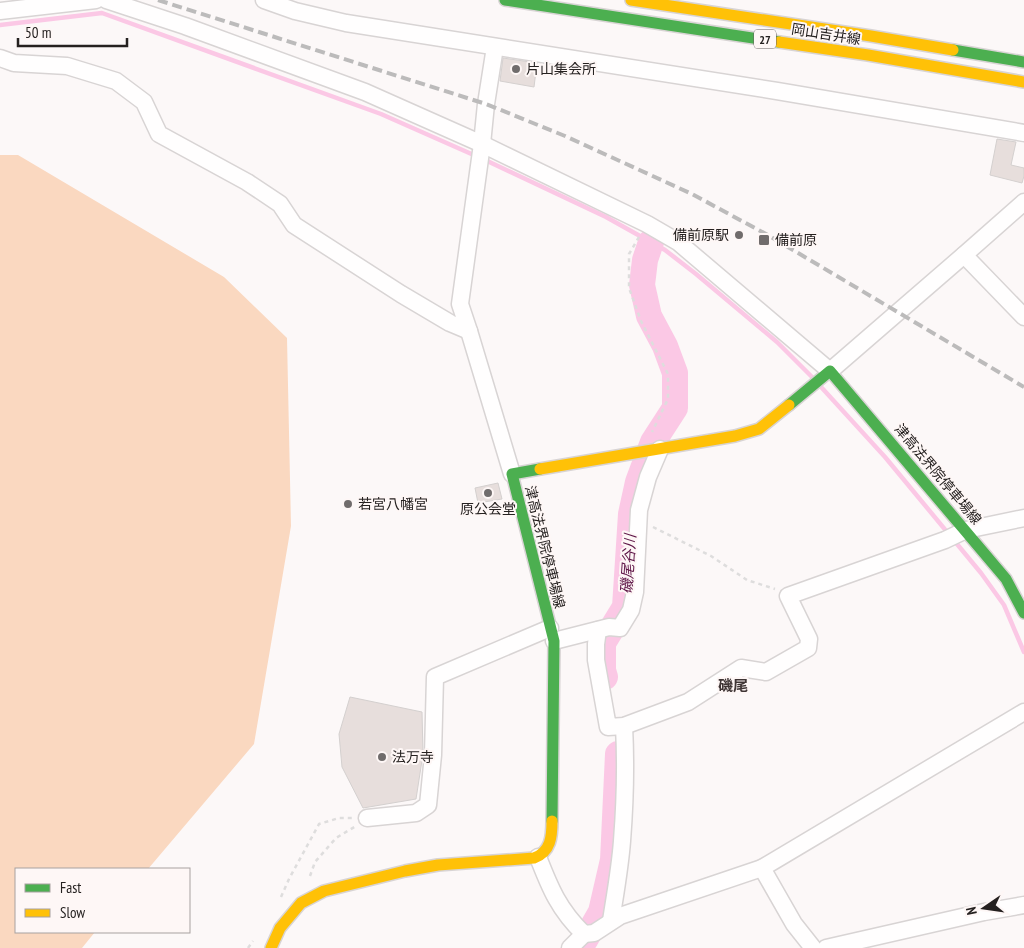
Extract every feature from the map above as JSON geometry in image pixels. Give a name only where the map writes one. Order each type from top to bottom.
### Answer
[{"type":"main road","name":"岡山吉井線","points":[[505,0],[868,55],[1024,82]]},
{"type":"main road","name":"岡山吉井線","points":[[631,0],[871,36],[1024,62]]},
{"type":"main road","name":"津高法界院停車場線","points":[[538,857],[549,846],[552,836],[552,634],[512,474],[735,436],[759,429],[827,374],[956,535],[1006,579],[1024,613]]},
{"type":"main road","points":[[271,948],[280,928],[301,903],[324,891],[405,870],[489,860],[538,857]]},
{"type":"street","points":[[0,11],[96,0]]},
{"type":"street","points":[[106,0],[185,26],[365,92],[480,153],[647,224],[678,242],[827,374],[1024,202]]},
{"type":"street","points":[[264,0],[295,11],[346,23],[777,90],[1024,133]]},
{"type":"street","points":[[495,47],[460,304],[512,474]]},
{"type":"street","points":[[0,58],[14,64],[67,66],[116,81],[144,102],[159,134],[247,182],[280,204],[294,225],[401,294],[450,323],[469,331]]},
{"type":"street","points":[[964,255],[1024,317]]},
{"type":"street","points":[[367,818],[416,813],[428,805],[433,755],[435,676],[552,634],[620,628],[631,610],[635,592],[638,520],[648,478],[652,450]]},
{"type":"street","points":[[608,628],[596,644],[596,660],[608,727],[618,726],[688,702],[741,668],[766,672],[808,648],[809,639],[788,596],[956,535],[1024,518]]},
{"type":"street","points":[[570,948],[588,934],[620,916],[762,868],[1024,712]]},
{"type":"street","points":[[611,921],[623,835],[625,745],[618,726]]},
{"type":"street","points":[[538,857],[550,888],[566,915],[588,934]]},
{"type":"street","points":[[762,868],[794,924],[813,948]]},
{"type":"street","points":[[826,948],[984,912],[1024,905]]},
{"type":"path","points":[[638,240],[630,254],[629,288],[641,321],[668,374],[668,399],[652,450]]},
{"type":"path","points":[[638,520],[711,556],[747,580],[778,590],[788,596]]},
{"type":"path","points":[[277,904],[319,824],[339,818],[367,818]]},
{"type":"path","points":[[309,879],[315,862],[336,838],[367,818]]},
{"type":"path","points":[[248,948],[258,935]]},
{"type":"shaded area","points":[[0,155],[18,155],[224,277],[287,338],[291,526],[254,744],[149,868],[15,868],[15,933],[94,933],[82,948],[0,948]]},
{"type":"building","name":"片山集会所","points":[[503,58],[537,63],[534,87],[500,81]]},
{"type":"building","points":[[997,139],[1016,142],[1011,165],[1024,168],[1022,183],[990,175]]},
{"type":"building","name":"原公会堂","points":[[498,483],[502,499],[478,503],[475,488]]},
{"type":"building","name":"法万寺","points":[[350,697],[422,712],[423,754],[416,799],[363,808],[342,767],[339,734]]},
{"type":"waterway","points":[[0,25],[102,13],[381,114],[476,156]]},
{"type":"waterway","points":[[483,159],[606,217],[665,250],[777,342],[812,377]]},
{"type":"waterway","name":"磯尾谷川","points":[[605,677],[603,670],[603,643],[625,607],[631,514],[638,482],[653,442],[675,408],[675,373],[665,346],[649,316],[642,285],[645,260],[651,242]]},
{"type":"waterway","points":[[822,388],[885,457],[981,573],[1004,605],[1024,652]]},
{"type":"waterway","name":"磯尾谷川","points":[[579,948],[601,912],[613,860],[618,754]]},
{"type":"railway","points":[[158,0],[486,104],[565,136],[692,194],[766,234],[1024,387]]},
{"type":"traffic: fast","points":[[505,0],[779,42]]},
{"type":"traffic: fast","points":[[953,50],[1024,62]]},
{"type":"traffic: fast","points":[[789,405],[830,371],[1006,579],[1024,613]]},
{"type":"traffic: fast","points":[[540,469],[512,474],[554,641],[552,821]]},
{"type":"traffic: slow","points":[[631,0],[953,50]]},
{"type":"traffic: slow","points":[[779,42],[868,55],[1024,82]]},
{"type":"traffic: slow","points":[[540,469],[735,436],[759,429],[789,405]]},
{"type":"traffic: slow","points":[[271,948],[280,928],[301,903],[324,891],[438,865],[534,858],[547,848],[551,838],[552,821]]},
{"type":"place","name":"片山集会所","points":[[516,69]]},
{"type":"place","name":"備前原駅","points":[[739,235]]},
{"type":"place","name":"備前原","points":[[764,240]]},
{"type":"place","name":"原公会堂","points":[[488,493]]},
{"type":"place","name":"若宮八幡宮","points":[[348,504]]},
{"type":"place","name":"法万寺","points":[[382,757]]},
{"type":"district","name":"磯尾","points":[[733,685]]}]
